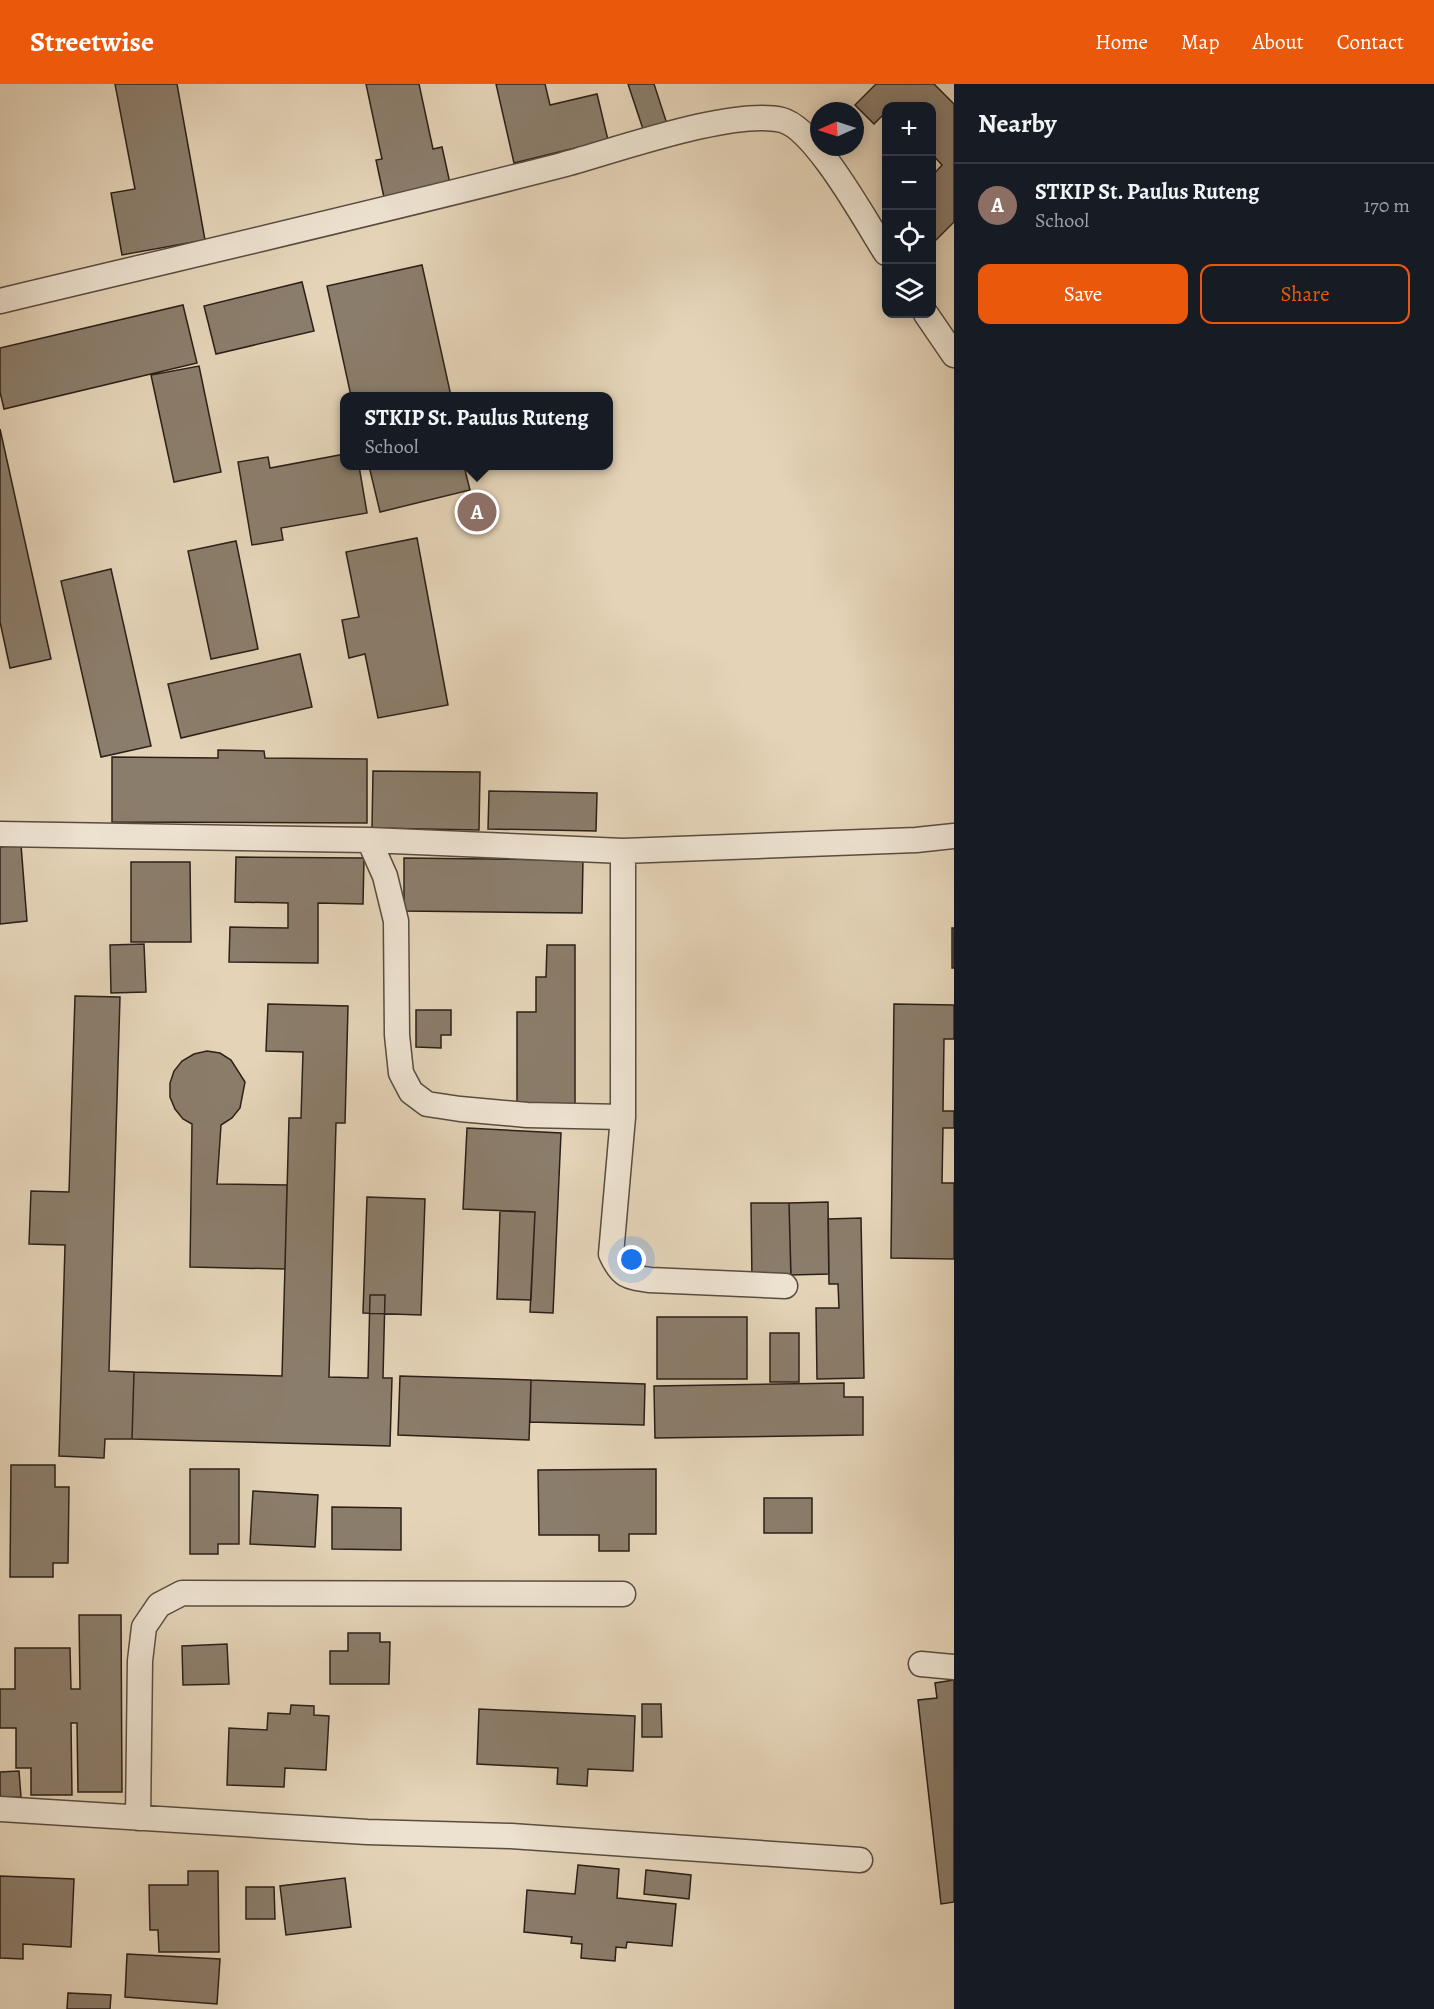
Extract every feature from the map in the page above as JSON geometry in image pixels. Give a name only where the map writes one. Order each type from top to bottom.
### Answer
[{"type":"street","points":[[0,301],[550,168],[718,123],[757,118],[783,121],[812,140],[882,247]]},
{"type":"street","points":[[929,318],[954,355]]},
{"type":"street","points":[[2,828],[623,851],[916,840],[954,836]]},
{"type":"street","points":[[369,840],[385,876],[396,921],[397,1035],[401,1073],[411,1092],[427,1104],[460,1109],[623,1117]]},
{"type":"street","points":[[623,851],[623,1117],[611,1254],[618,1269],[630,1277],[650,1280],[785,1286]]},
{"type":"street","points":[[138,1818],[140,1661],[144,1627],[151,1614],[167,1599],[182,1593],[624,1594]]},
{"type":"street","points":[[921,1664],[954,1667]]},
{"type":"street","points":[[0,1809],[367,1832],[511,1836],[860,1860]]},
{"type":"building","points":[[115,84],[177,84],[205,240],[122,255],[111,193],[135,189]]},
{"type":"building","points":[[366,84],[419,84],[433,149],[442,147],[451,188],[385,202],[376,160],[382,159]]},
{"type":"building","points":[[496,84],[545,84],[550,105],[597,94],[608,140],[514,163]]},
{"type":"building","points":[[628,84],[654,84],[668,127],[645,135]]},
{"type":"building","points":[[876,84],[934,84],[954,104],[954,222],[936,240],[936,172],[942,165],[936,158],[936,102],[882,102],[882,116],[874,124],[864,114],[864,102],[858,102]]},
{"type":"building","points":[[422,265],[450,392],[350,392],[327,286]]},
{"type":"building","points":[[302,282],[314,331],[216,354],[204,306]]},
{"type":"building","points":[[183,305],[197,363],[4,409],[0,392],[0,348]]},
{"type":"building","points":[[199,366],[221,472],[174,482],[151,375]]},
{"type":"building","points":[[0,429],[51,659],[10,668],[0,622]]},
{"type":"building","points":[[340,455],[340,470],[360,470],[367,513],[281,528],[283,540],[252,545],[238,462],[268,457],[270,468]]},
{"type":"building","points":[[370,470],[465,470],[470,490],[380,512]]},
{"type":"building","points":[[417,538],[448,705],[378,718],[365,654],[349,658],[342,620],[359,617],[346,552]]},
{"type":"building","points":[[236,541],[258,649],[211,659],[188,551]]},
{"type":"building","points":[[111,569],[151,746],[101,757],[61,581]]},
{"type":"building","points":[[300,654],[312,707],[181,738],[168,684]]},
{"type":"building","points":[[218,750],[264,751],[265,758],[367,759],[367,823],[112,822],[112,757],[218,758]]},
{"type":"building","points":[[373,771],[480,772],[479,830],[372,828]]},
{"type":"building","points":[[489,791],[597,793],[596,831],[488,829]]},
{"type":"building","points":[[21,845],[27,921],[0,924],[0,847]]},
{"type":"building","points":[[236,857],[364,858],[363,904],[318,903],[318,963],[229,962],[230,927],[288,928],[288,903],[235,902]]},
{"type":"building","points":[[404,858],[583,860],[582,913],[404,911]]},
{"type":"building","points":[[131,862],[190,862],[191,942],[131,942]]},
{"type":"building","points":[[952,928],[954,928],[954,968],[952,968]]},
{"type":"building","points":[[144,944],[146,992],[111,993],[110,945]]},
{"type":"building","points":[[547,945],[575,945],[575,1106],[517,1106],[517,1012],[536,1012],[536,977],[546,977]]},
{"type":"building","points":[[75,996],[120,997],[109,1371],[134,1372],[132,1439],[105,1439],[104,1458],[59,1456],[65,1245],[29,1244],[31,1191],[69,1192]]},
{"type":"building","points":[[268,1004],[348,1006],[345,1123],[336,1123],[329,1377],[368,1378],[370,1295],[385,1295],[383,1378],[392,1378],[390,1446],[132,1439],[134,1372],[282,1376],[289,1118],[301,1118],[303,1052],[266,1051]]},
{"type":"building","points":[[894,1004],[954,1005],[954,1039],[944,1039],[943,1111],[954,1111],[954,1128],[943,1128],[942,1183],[954,1183],[954,1259],[891,1258]]},
{"type":"building","points":[[416,1010],[451,1010],[451,1035],[441,1035],[441,1048],[416,1047]]},
{"type":"building","points":[[207,1051],[220,1053],[231,1060],[245,1082],[240,1108],[232,1118],[221,1125],[217,1184],[287,1185],[285,1269],[190,1267],[192,1124],[183,1119],[175,1109],[170,1097],[170,1083],[174,1071],[182,1061],[194,1054]]},
{"type":"building","points":[[467,1128],[561,1133],[553,1313],[530,1312],[535,1212],[463,1209]]},
{"type":"building","points":[[367,1197],[425,1199],[421,1315],[363,1313]]},
{"type":"building","points":[[828,1202],[829,1274],[791,1275],[789,1203]]},
{"type":"building","points":[[751,1203],[789,1203],[791,1280],[752,1281]]},
{"type":"building","points":[[500,1211],[535,1212],[531,1300],[497,1299]]},
{"type":"building","points":[[861,1218],[864,1378],[817,1379],[816,1308],[839,1308],[838,1284],[829,1284],[828,1219]]},
{"type":"building","points":[[657,1317],[747,1317],[747,1379],[657,1379]]},
{"type":"building","points":[[770,1333],[799,1333],[799,1382],[770,1382]]},
{"type":"building","points":[[400,1376],[531,1380],[529,1440],[398,1435]]},
{"type":"building","points":[[531,1380],[645,1384],[644,1425],[530,1422]]},
{"type":"building","points":[[844,1383],[844,1397],[863,1397],[863,1435],[655,1438],[654,1386]]},
{"type":"building","points":[[11,1465],[55,1465],[55,1487],[69,1487],[68,1563],[53,1563],[53,1577],[10,1577]]},
{"type":"building","points":[[190,1469],[239,1469],[239,1544],[218,1544],[218,1554],[190,1554]]},
{"type":"building","points":[[656,1469],[656,1534],[629,1534],[629,1551],[599,1551],[599,1535],[539,1535],[538,1470]]},
{"type":"building","points":[[253,1491],[318,1495],[315,1547],[250,1544]]},
{"type":"building","points":[[764,1498],[812,1498],[812,1533],[764,1533]]},
{"type":"building","points":[[332,1507],[401,1508],[401,1550],[332,1549]]},
{"type":"building","points":[[79,1615],[121,1615],[122,1792],[78,1792],[77,1723],[71,1723],[72,1795],[31,1795],[31,1768],[16,1768],[16,1728],[0,1728],[0,1689],[15,1689],[15,1648],[70,1648],[71,1689],[80,1689]]},
{"type":"building","points":[[348,1633],[380,1633],[380,1642],[390,1642],[389,1684],[330,1684],[330,1651],[348,1651]]},
{"type":"building","points":[[227,1644],[229,1684],[183,1685],[182,1646]]},
{"type":"building","points":[[954,1680],[954,1902],[941,1904],[918,1700],[937,1698],[935,1683]]},
{"type":"building","points":[[642,1704],[661,1704],[662,1737],[642,1737]]},
{"type":"building","points":[[291,1705],[314,1706],[314,1715],[329,1716],[326,1770],[285,1768],[284,1787],[227,1785],[229,1728],[267,1730],[268,1713],[290,1714]]},
{"type":"building","points":[[479,1709],[635,1716],[633,1771],[588,1769],[587,1786],[557,1784],[558,1768],[477,1764]]},
{"type":"building","points":[[19,1771],[21,1797],[0,1798],[0,1772]]},
{"type":"building","points":[[578,1865],[619,1869],[617,1898],[676,1904],[672,1946],[627,1942],[626,1948],[616,1947],[615,1961],[581,1958],[582,1944],[571,1943],[572,1937],[524,1932],[527,1890],[575,1894]]},
{"type":"building","points":[[646,1870],[691,1875],[689,1899],[644,1894]]},
{"type":"building","points":[[188,1871],[218,1871],[219,1952],[159,1952],[158,1930],[150,1930],[149,1885],[188,1885]]},
{"type":"building","points":[[0,1876],[74,1879],[71,1947],[23,1944],[23,1959],[0,1958]]},
{"type":"building","points":[[345,1878],[351,1927],[286,1935],[280,1886]]},
{"type":"building","points":[[246,1887],[274,1887],[275,1919],[246,1919]]},
{"type":"building","points":[[127,1954],[220,1959],[217,2004],[125,1997]]},
{"type":"building","points":[[68,1993],[111,1995],[110,2009],[67,2009]]},
{"type":"place","name":"STKIP St. Paulus Ruteng","points":[[477,512]]}]
